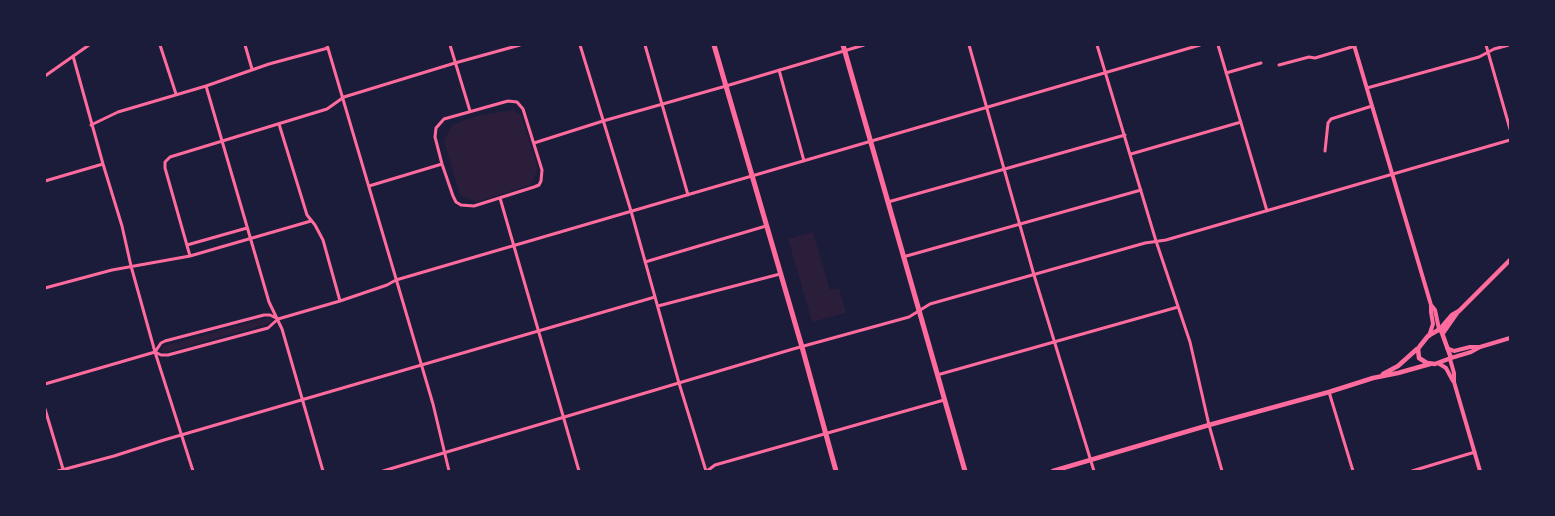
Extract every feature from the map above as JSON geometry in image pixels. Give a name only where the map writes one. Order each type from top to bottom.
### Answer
[{"type":"main road","points":[[714,45],[836,471]]},
{"type":"main road","points":[[843,48],[965,471]]},
{"type":"main road","points":[[1377,377],[1398,366],[1428,336],[1440,331],[1510,260]]},
{"type":"main road","points":[[1053,471],[1377,377],[1450,359],[1448,348],[1440,331]]},
{"type":"main road","points":[[1419,347],[1419,358],[1430,364]]},
{"type":"street","points":[[45,75],[88,45]]},
{"type":"street","points":[[160,45],[176,94]]},
{"type":"street","points":[[244,45],[252,70]]},
{"type":"street","points":[[450,45],[470,111]]},
{"type":"street","points":[[190,256],[165,168],[165,162],[170,157],[327,109],[344,97],[520,45]]},
{"type":"street","points":[[580,45],[631,211],[706,471],[715,465],[944,400]]},
{"type":"street","points":[[645,45],[688,195]]},
{"type":"street","points":[[534,143],[779,70],[843,48],[864,45]]},
{"type":"street","points":[[969,45],[1034,275],[1094,471]]},
{"type":"street","points":[[1097,45],[1156,241],[1190,342],[1222,471]]},
{"type":"street","points":[[155,352],[168,355],[268,328],[278,319],[340,301],[396,280],[1200,45]]},
{"type":"street","points":[[1218,45],[1267,211]]},
{"type":"street","points":[[1486,45],[1510,129]]},
{"type":"street","points":[[1367,88],[1479,57],[1509,45]]},
{"type":"street","points":[[92,124],[118,112],[328,46],[440,430],[449,471]]},
{"type":"street","points":[[1279,65],[1309,57],[1315,58],[1354,46],[1431,305],[1433,327],[1428,336]]},
{"type":"street","points":[[73,56],[122,225],[155,352],[193,471]]},
{"type":"street","points":[[1226,73],[1261,63]]},
{"type":"street","points":[[779,70],[804,162]]},
{"type":"street","points":[[206,86],[269,302],[278,319],[303,401],[322,471]]},
{"type":"street","points":[[508,100],[517,102],[524,109],[534,143],[542,170],[539,185],[474,206],[461,205],[456,202],[435,137],[436,128],[444,119],[508,100]]},
{"type":"street","points":[[1325,151],[1330,119],[1372,106]]},
{"type":"street","points":[[1131,154],[1241,122]]},
{"type":"street","points":[[279,124],[307,215],[323,240],[340,301]]},
{"type":"street","points":[[888,202],[1125,135]]},
{"type":"street","points":[[383,471],[909,317],[930,304],[1166,240],[1510,140]]},
{"type":"street","points":[[45,181],[103,164]]},
{"type":"street","points":[[369,186],[442,164]]},
{"type":"street","points":[[903,257],[1141,190]]},
{"type":"street","points":[[500,198],[579,471]]},
{"type":"street","points":[[45,288],[131,266],[190,256],[311,221]]},
{"type":"street","points":[[645,262],[766,225]]},
{"type":"street","points":[[187,245],[248,228]]},
{"type":"street","points":[[658,306],[780,274]]},
{"type":"street","points":[[58,471],[655,297]]},
{"type":"street","points":[[1431,305],[1435,310],[1440,331]]},
{"type":"street","points":[[937,375],[1178,307]]},
{"type":"street","points":[[45,384],[155,352],[165,341],[264,315],[278,319]]},
{"type":"street","points":[[1480,471],[1454,382],[1450,359],[1510,338]]},
{"type":"street","points":[[1448,348],[1454,351],[1480,347]]},
{"type":"street","points":[[1438,363],[1446,368],[1454,382]]},
{"type":"street","points":[[1329,392],[1353,471]]},
{"type":"street","points":[[45,409],[63,470]]},
{"type":"street","points":[[1412,471],[1474,452]]},
{"type":"shaded area","points":[[513,110],[521,115],[538,168],[531,185],[476,202],[460,195],[444,141],[452,125],[480,115]]},
{"type":"shaded area","points":[[813,232],[830,290],[839,288],[846,313],[812,322],[788,239]]},
{"type":"shaded area","points":[[270,317],[271,323],[167,352],[161,349],[164,346]]}]
